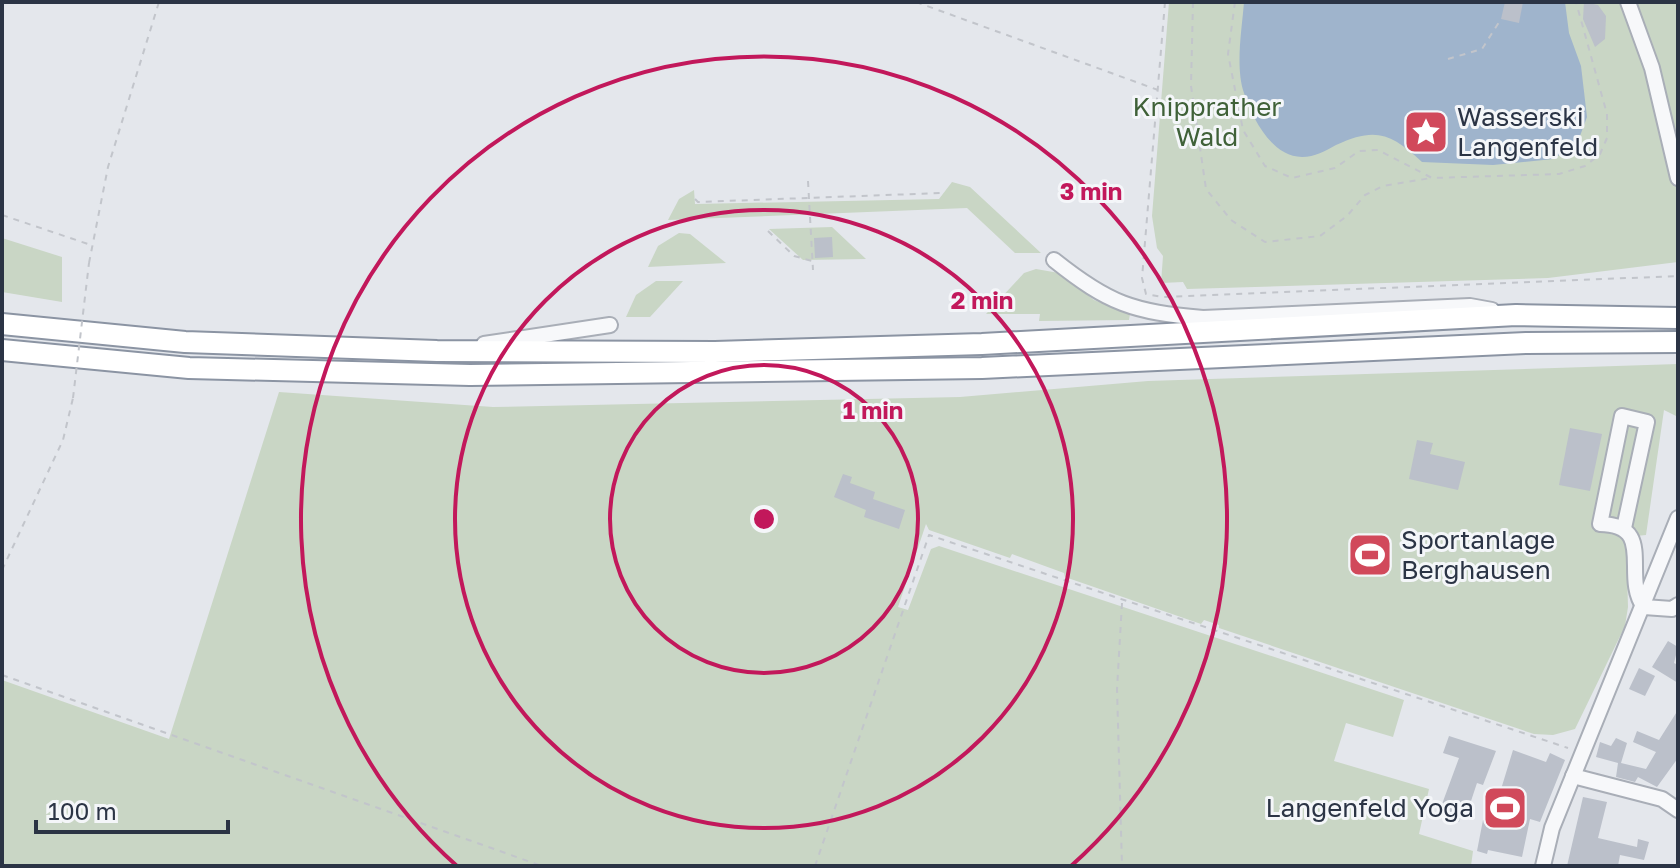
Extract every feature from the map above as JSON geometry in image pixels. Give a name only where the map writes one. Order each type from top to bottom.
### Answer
[{"type":"highway","points":[[2,324],[185,342],[437,351],[715,352],[982,344],[1516,315],[1678,318]]},
{"type":"highway","points":[[2,350],[189,368],[470,375],[982,368],[1526,343],[1678,342]]},
{"type":"street","points":[[1628,2],[1652,68],[1678,178]]},
{"type":"street","points":[[1054,260],[1091,290],[1120,305],[1160,314],[1203,318],[1470,306],[1516,315]]},
{"type":"street","points":[[437,351],[610,325]]},
{"type":"street","points":[[1624,528],[1647,422],[1622,416],[1600,524],[1624,528],[1633,538],[1633,582],[1636,597],[1644,607],[1672,609],[1678,605]]},
{"type":"street","points":[[1543,866],[1552,828],[1678,518]]},
{"type":"street","points":[[1573,776],[1662,799],[1678,810]]},
{"type":"path","points":[[2,570],[63,440],[73,398],[90,245],[108,167],[159,2]]},
{"type":"path","points":[[916,2],[1159,91]]},
{"type":"path","points":[[1165,2],[1142,278],[1146,294],[1154,297],[1678,276]]},
{"type":"path","points":[[1193,2],[1191,86],[1206,189],[1231,220],[1265,242],[1320,236],[1347,216],[1365,195],[1383,186],[1432,178],[1559,174],[1585,166],[1600,154],[1607,138],[1607,114],[1576,2]]},
{"type":"path","points":[[1235,2],[1228,54],[1243,130],[1265,166],[1292,178],[1335,168],[1359,151],[1378,150],[1432,178]]},
{"type":"path","points":[[1448,59],[1482,49],[1501,19]]},
{"type":"path","points":[[808,181],[813,270]]},
{"type":"path","points":[[695,199],[809,199],[941,193]]},
{"type":"path","points":[[2,215],[90,245]]},
{"type":"path","points":[[768,231],[794,256],[813,261]]},
{"type":"path","points":[[815,866],[929,535],[1122,602],[1582,753]]},
{"type":"path","points":[[1122,602],[1117,689],[1122,866]]},
{"type":"path","points":[[2,675],[542,866]]},
{"type":"green space","name":"Wasserski Langenfeld","points":[[1169,2],[1678,2],[1678,262],[1548,278],[1187,289],[1183,282],[1161,283],[1163,256],[1157,248],[1152,216]]},
{"type":"green space","points":[[952,182],[970,187],[1041,253],[1015,253],[967,208],[668,220],[679,199],[694,190],[695,204],[939,199]]},
{"type":"green space","points":[[832,227],[866,259],[803,260],[769,229]]},
{"type":"green space","points":[[679,233],[690,234],[726,263],[648,267],[658,246]]},
{"type":"green space","points":[[2,238],[62,257],[62,302],[2,292]]},
{"type":"green space","points":[[1036,269],[1059,273],[1094,300],[1130,314],[1129,320],[1039,321],[1040,314],[986,314],[1024,273]]},
{"type":"green space","points":[[656,281],[683,281],[650,317],[626,317],[636,295]]},
{"type":"green space","points":[[1678,364],[1678,417],[1664,410],[1646,535],[1626,537],[1628,607],[1625,626],[1575,729],[1553,735],[1534,734],[1219,628],[1219,625],[1204,620],[1201,624],[1065,577],[1064,573],[1012,554],[1010,558],[929,530],[926,524],[898,607],[908,610],[931,549],[939,546],[1404,700],[1393,737],[1346,723],[1334,761],[1429,789],[1419,834],[1473,851],[1471,866],[2,866],[2,680],[169,739],[279,392],[493,407],[960,397],[1148,381]]},
{"type":"water","points":[[1244,2],[1565,2],[1569,33],[1581,66],[1587,117],[1577,144],[1553,159],[1493,165],[1422,162],[1392,139],[1373,135],[1350,139],[1311,156],[1291,155],[1272,143],[1265,134],[1252,114],[1244,93],[1240,60]]},
{"type":"building","points":[[1505,2],[1523,2],[1519,23],[1501,19]]},
{"type":"building","points":[[1584,2],[1598,5],[1606,16],[1605,39],[1595,47],[1583,19]]},
{"type":"building","points":[[832,237],[833,257],[815,258],[814,238]]},
{"type":"building","points":[[1570,428],[1602,434],[1590,491],[1559,485]]},
{"type":"building","points":[[1417,440],[1433,443],[1430,454],[1465,462],[1458,490],[1409,479]]},
{"type":"building","points":[[843,474],[852,477],[850,483],[875,492],[873,499],[905,510],[899,529],[864,517],[866,510],[834,497]]},
{"type":"building","points":[[1668,641],[1678,647],[1674,663],[1678,665],[1678,683],[1652,667]]},
{"type":"building","points":[[1639,668],[1655,676],[1645,696],[1629,689]]},
{"type":"building","points":[[1678,710],[1678,758],[1657,787],[1638,777],[1635,782],[1616,777],[1618,763],[1596,757],[1600,742],[1611,746],[1616,738],[1627,743],[1621,763],[1646,769],[1656,752],[1633,742],[1637,731],[1659,740]]},
{"type":"building","points":[[1449,736],[1496,751],[1483,785],[1477,783],[1466,816],[1462,814],[1459,822],[1438,815],[1459,758],[1443,753]]},
{"type":"building","points":[[1513,750],[1546,762],[1550,753],[1565,760],[1540,822],[1530,819],[1522,857],[1488,850],[1487,854],[1477,851],[1483,820],[1491,822]]},
{"type":"building","points":[[1583,797],[1607,802],[1598,838],[1637,847],[1638,839],[1649,842],[1644,860],[1620,855],[1618,866],[1567,866]]},
{"type":"place","name":"Wasserski Langenfeld","points":[[1426,132]]},
{"type":"place","name":"Sportanlage Berghausen","points":[[1370,555]]},
{"type":"place","name":"Langenfeld Yoga","points":[[1505,808]]},
{"type":"park label","name":"Knipprather Wald","points":[[1207,122]]}]
